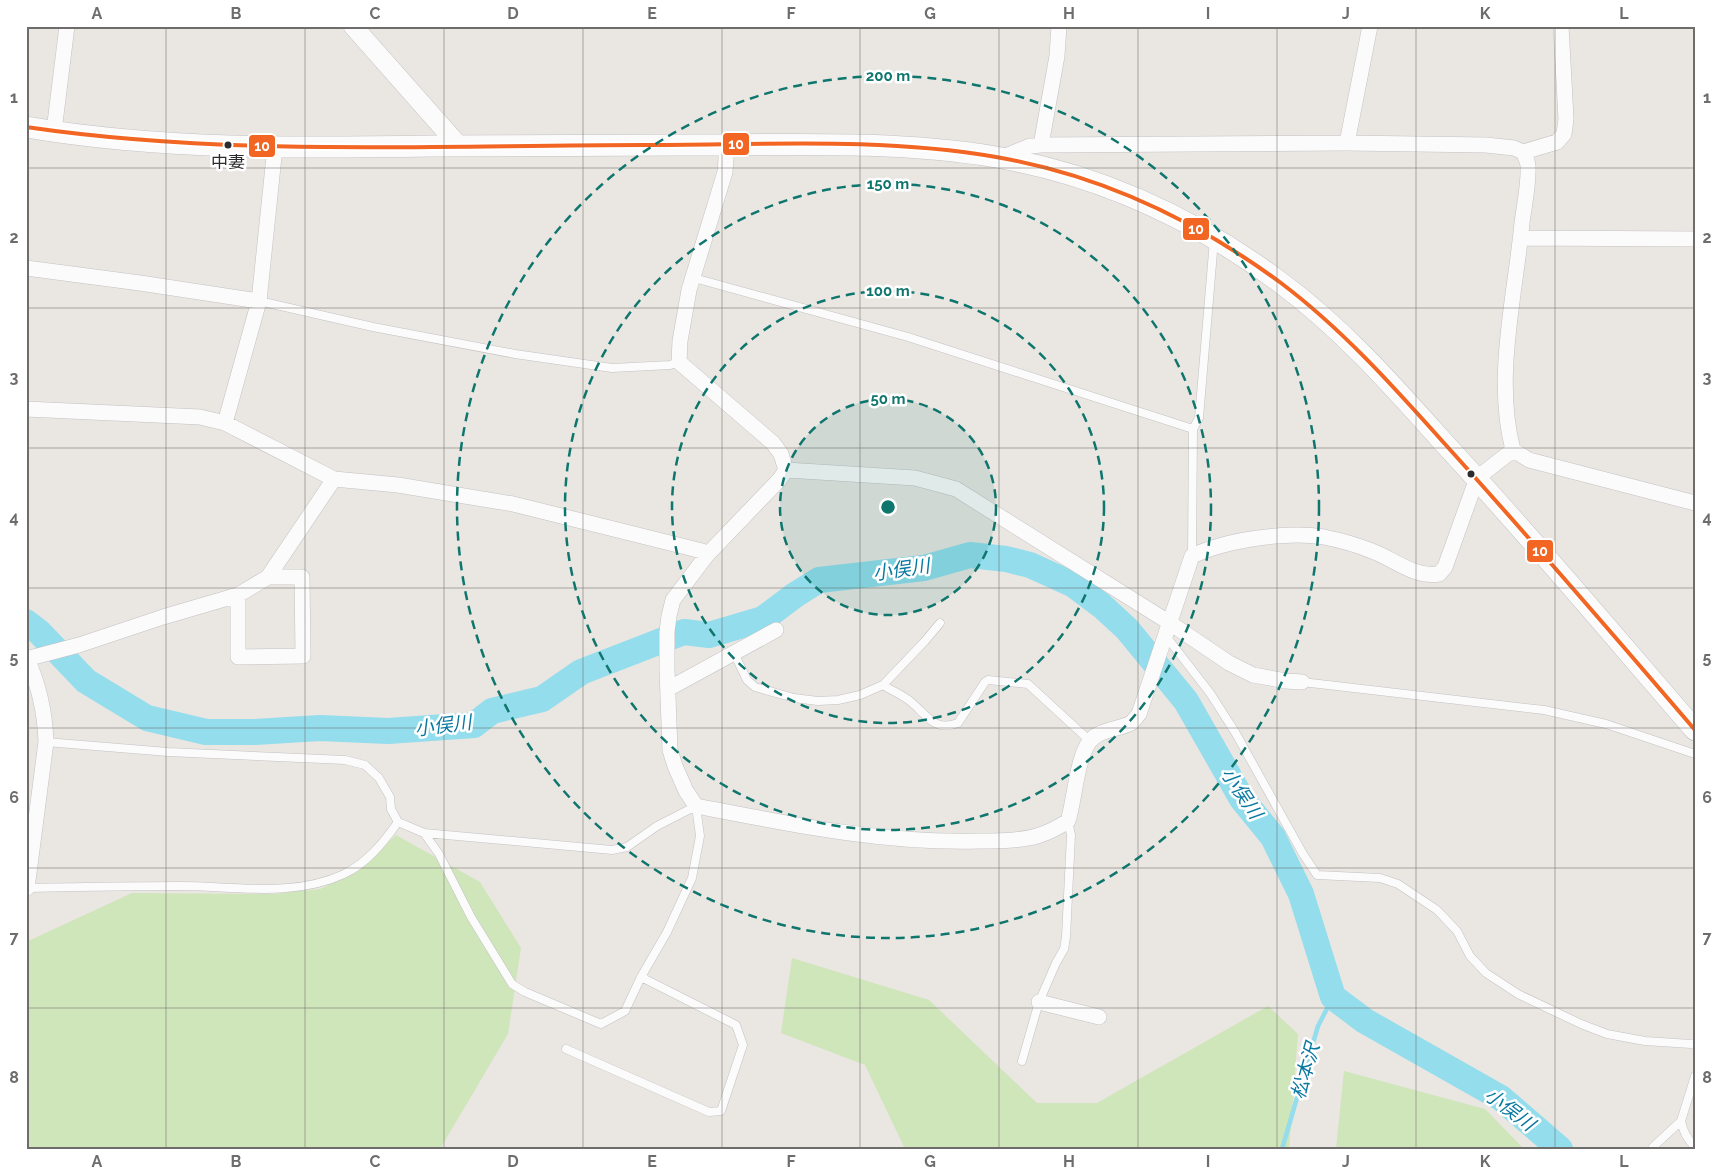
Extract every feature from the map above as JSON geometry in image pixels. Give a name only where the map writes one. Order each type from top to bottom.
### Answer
[{"type":"main road","points":[[26,127],[151,141],[236,147],[880,146],[939,150],[1033,164],[1127,194],[1182,220],[1214,238],[1284,286],[1329,322],[1374,366],[1477,478],[1695,730]]},
{"type":"street","points":[[54,131],[67,26]]},
{"type":"street","points":[[353,26],[459,146]]},
{"type":"street","points":[[1041,145],[1057,56],[1059,26]]},
{"type":"street","points":[[1347,143],[1370,26]]},
{"type":"street","points":[[1001,158],[1030,146],[1041,145],[1347,143],[1486,145],[1514,148],[1523,152],[1557,142],[1564,134],[1566,119],[1561,26]]},
{"type":"street","points":[[727,145],[725,172],[689,290],[680,341],[679,362],[773,443],[781,454],[786,470]]},
{"type":"street","points":[[225,423],[259,302],[275,147]]},
{"type":"street","points":[[1523,152],[1528,165],[1511,314],[1505,403],[1513,450],[1529,460],[1695,503]]},
{"type":"street","points":[[1521,238],[1695,240]]},
{"type":"street","points":[[26,268],[140,283],[259,302]]},
{"type":"street","points":[[26,409],[200,417],[225,423],[334,478],[398,485],[513,504],[702,551],[707,555]]},
{"type":"street","points":[[786,470],[780,479],[707,555],[673,600],[667,632],[670,750],[686,791],[696,806],[846,833],[954,842],[1000,841],[1036,837],[1068,821],[1072,810],[1080,761],[1090,741],[1095,736],[1110,729],[1131,722],[1139,714],[1192,556],[1221,545],[1241,541],[1277,537],[1324,537],[1372,551],[1419,574],[1430,576],[1439,574],[1446,567],[1477,478],[1513,450]]},
{"type":"street","points":[[786,470],[915,478],[956,489],[1166,633],[1252,675],[1302,682]]},
{"type":"street","points":[[28,888],[46,742],[45,723],[35,677],[28,659],[238,595],[268,577],[334,478]]},
{"type":"street","points":[[238,595],[238,657],[303,656],[302,577],[268,577]]},
{"type":"street","points":[[668,689],[776,630]]},
{"type":"street","points":[[1039,1002],[1099,1017]]},
{"type":"lane","points":[[1192,556],[1193,429],[1199,418],[1214,238]]},
{"type":"lane","points":[[694,278],[908,337],[1193,429]]},
{"type":"lane","points":[[259,302],[373,327],[515,354],[612,368],[670,365],[679,362]]},
{"type":"lane","points":[[734,653],[747,680],[755,687],[794,698],[818,701],[838,700],[860,695],[883,685],[925,642],[940,623]]},
{"type":"lane","points":[[1166,633],[1210,693],[1235,732],[1303,854],[1317,875],[1380,878],[1398,884],[1437,910],[1456,931],[1470,956],[1486,973],[1518,994],[1581,1024],[1608,1034],[1645,1041],[1691,1044],[1695,1042]]},
{"type":"lane","points":[[883,685],[909,700],[932,722],[941,726],[958,723],[988,680],[1028,684],[1090,741]]},
{"type":"lane","points":[[1302,682],[1544,710],[1606,724],[1695,754]]},
{"type":"lane","points":[[46,742],[168,752],[345,760],[365,765],[379,778],[390,797],[391,809],[398,822],[424,833],[612,850],[627,847],[658,826],[696,806],[700,836],[692,878],[667,932],[641,977],[625,1011],[601,1024],[525,992],[512,984],[471,917],[439,854],[424,833]]},
{"type":"lane","points":[[1022,1061],[1039,1002],[1064,949],[1071,835],[1068,821]]},
{"type":"lane","points":[[28,888],[302,887],[343,875],[353,869],[380,846],[398,822]]},
{"type":"lane","points":[[566,1049],[710,1112],[721,1111],[744,1045],[736,1024],[641,977]]},
{"type":"lane","points":[[1653,1147],[1681,1121],[1695,1076]]},
{"type":"lane","points":[[1681,1121],[1685,1134],[1695,1147]]},
{"type":"green space","points":[[396,835],[480,882],[521,948],[508,1034],[440,1149],[26,1149],[26,942],[132,893],[273,894],[320,889],[357,872]]},
{"type":"green space","points":[[792,958],[929,1000],[1037,1103],[1097,1103],[1268,1006],[1298,1034],[1289,1149],[905,1149],[865,1065],[781,1033]]},
{"type":"green space","points":[[1344,1071],[1485,1109],[1524,1149],[1336,1149]]},
{"type":"waterway","name":"小俣川","points":[[26,622],[39,632],[86,681],[147,718],[206,732],[255,732],[320,728],[388,731],[474,725],[492,711],[542,699],[581,672],[684,632],[709,635],[763,619],[819,580],[924,568],[970,555],[1006,559],[1030,565],[1074,585],[1102,606],[1127,629],[1186,701],[1242,799],[1273,837],[1301,894],[1333,997],[1365,1021],[1501,1098],[1560,1149]]},
{"type":"waterway","name":"松本沢","points":[[1282,1149],[1318,1026],[1333,997]]},
{"type":"transit line","name":"10","points":[[26,127],[103,136],[257,146],[412,147],[865,144],[953,151],[996,157],[1035,165],[1110,188],[1181,221],[1216,240],[1281,283],[1325,319],[1386,379],[1425,422],[1602,621],[1695,730]]},
{"type":"place","name":"中妻","points":[[228,145]]}]
